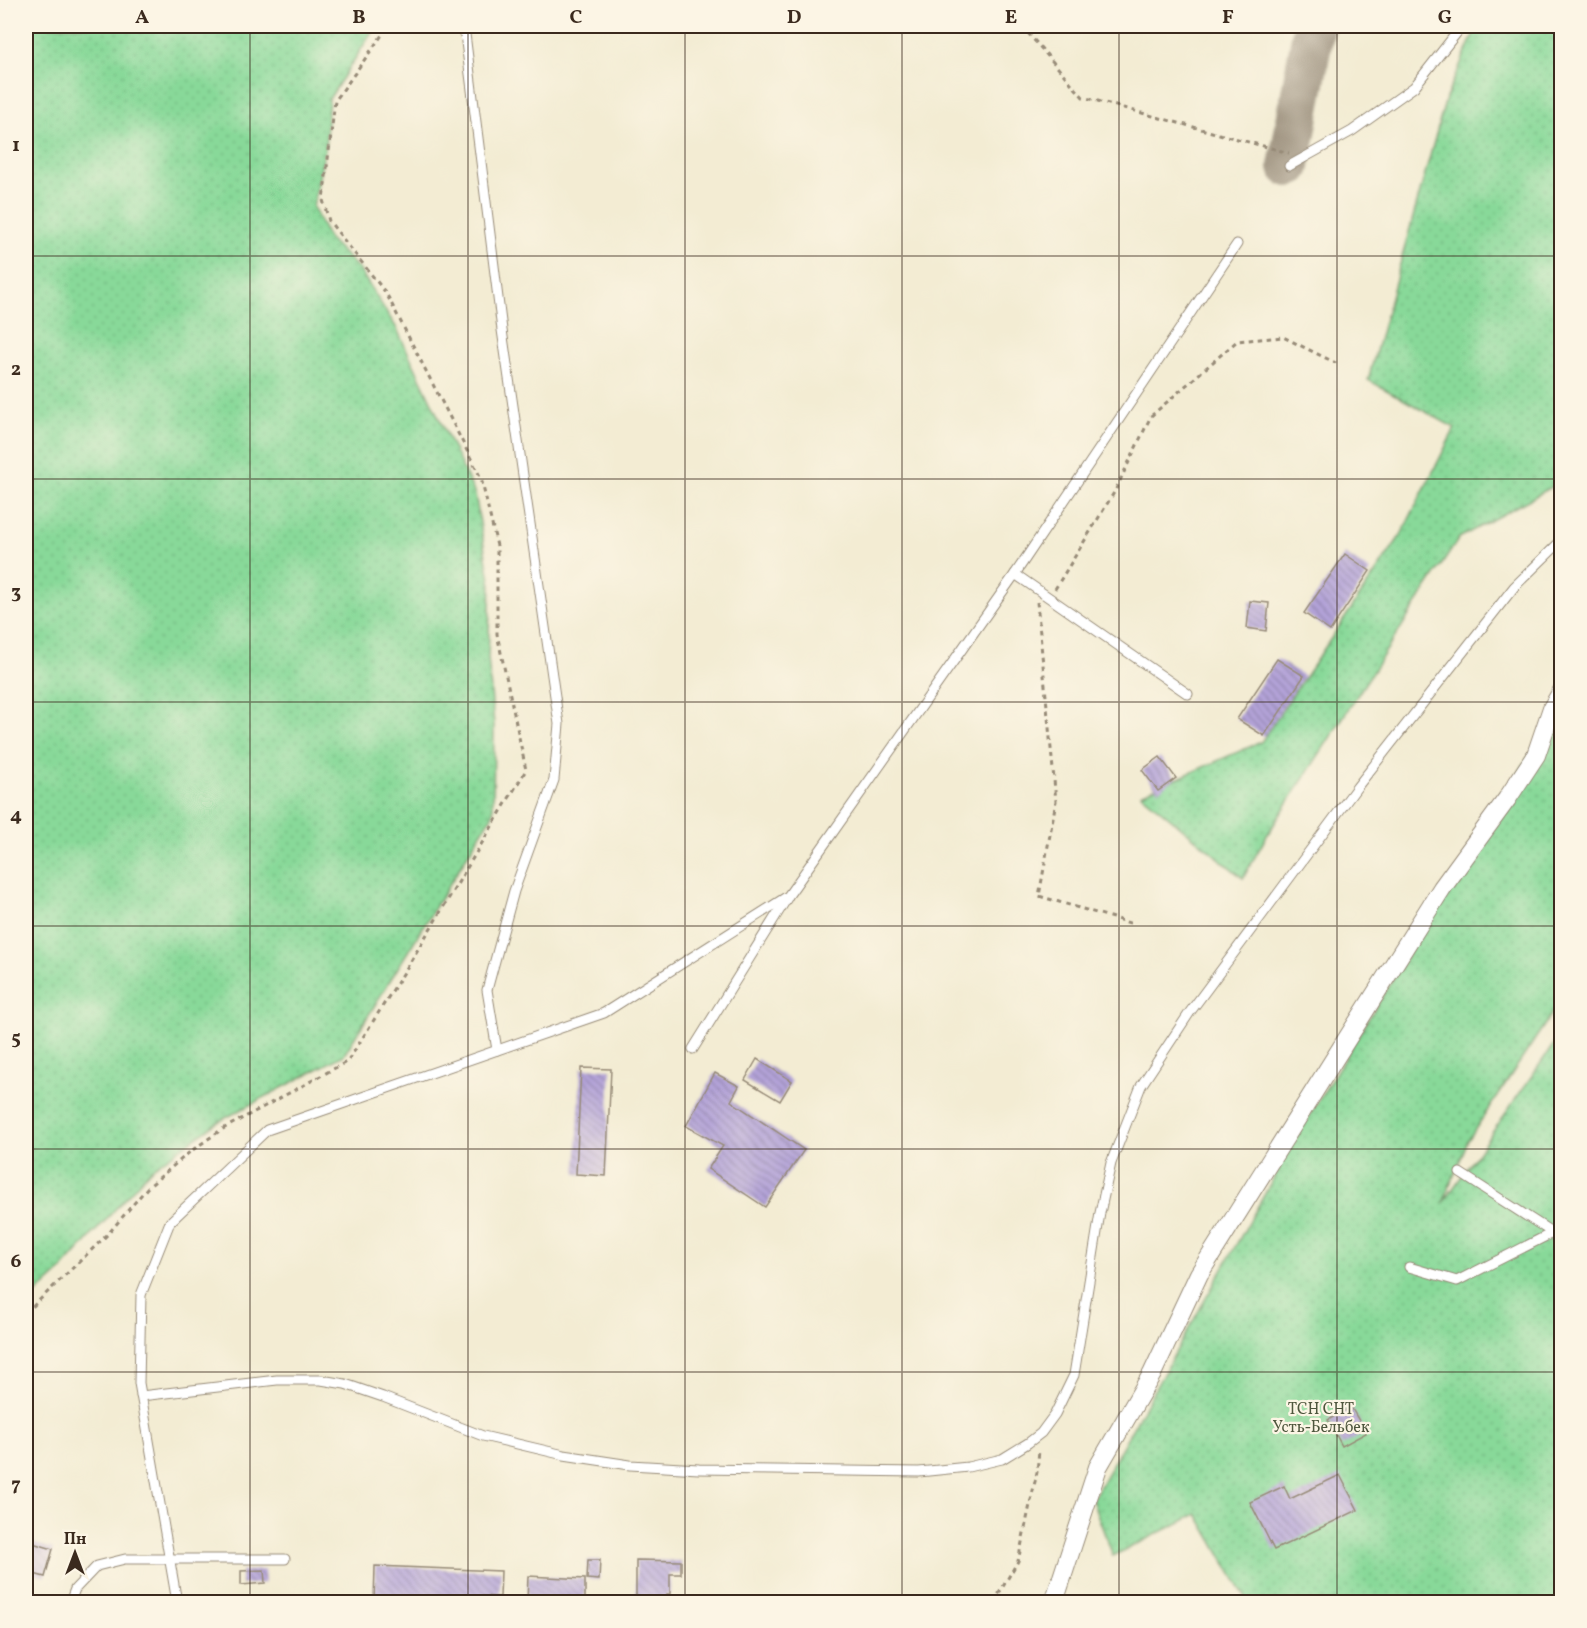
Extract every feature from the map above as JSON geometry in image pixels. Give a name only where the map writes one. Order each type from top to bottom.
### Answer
[{"type":"street","points":[[1054,1602],[1098,1467],[1152,1374],[1199,1274],[1442,888],[1536,755],[1552,708],[1562,691]]},
{"type":"lane","points":[[464,26],[502,330],[559,724],[554,780],[514,891],[488,990],[497,1050]]},
{"type":"lane","points":[[1289,166],[1352,131],[1414,87],[1462,26]]},
{"type":"lane","points":[[693,1049],[788,896],[1015,574],[1237,244]]},
{"type":"lane","points":[[141,1396],[277,1380],[321,1380],[345,1384],[383,1397],[483,1436],[564,1455],[630,1464],[699,1469],[919,1472],[968,1467],[1002,1459],[1041,1433],[1054,1414],[1074,1375],[1104,1193],[1111,1163],[1141,1086],[1190,1012],[1357,787],[1514,587],[1562,540]]},
{"type":"lane","points":[[1015,574],[1188,694]]},
{"type":"lane","points":[[177,1602],[139,1383],[141,1295],[170,1222],[267,1130],[604,1013],[788,896]]},
{"type":"lane","points":[[1460,1173],[1557,1231],[1562,1249]]},
{"type":"lane","points":[[1409,1267],[1457,1281],[1557,1231]]},
{"type":"lane","points":[[70,1602],[75,1589],[97,1566],[124,1559],[285,1559]]},
{"type":"path","points":[[26,1313],[108,1233],[147,1188],[191,1151],[221,1130],[348,1061],[526,770],[497,634],[497,546],[481,478],[386,293],[329,221],[323,200],[335,101],[382,35],[383,26]]},
{"type":"path","points":[[1022,26],[1083,97],[1291,153]]},
{"type":"path","points":[[1049,598],[1115,490],[1151,416],[1237,341],[1283,337],[1336,363]]},
{"type":"path","points":[[1036,589],[1056,801],[1039,896],[1133,924]]},
{"type":"path","points":[[994,1602],[1018,1561],[1037,1472],[1041,1433]]},
{"type":"green space","points":[[26,26],[374,26],[329,99],[325,149],[313,207],[328,238],[359,269],[396,327],[475,494],[491,585],[488,657],[494,725],[493,814],[344,1055],[218,1122],[150,1170],[57,1275],[26,1303]]},
{"type":"green space","points":[[1477,26],[1561,26],[1561,482],[1459,538],[1269,832],[1243,878],[1141,794],[1261,742],[1401,535],[1455,428],[1368,380],[1446,98]]},
{"type":"green space","name":"ТСН СНТ Усть-Бельбек","points":[[1561,704],[1561,1000],[1468,1140],[1443,1203],[1561,1034],[1561,1602],[1248,1602],[1197,1514],[1113,1556],[1092,1500],[1306,1121]]},
{"type":"building","points":[[1345,554],[1370,571],[1330,631],[1304,613]]},
{"type":"building","points":[[1250,601],[1269,603],[1266,631],[1247,628]]},
{"type":"building","points":[[1277,659],[1304,676],[1264,736],[1237,719]]},
{"type":"building","points":[[1160,757],[1176,778],[1158,791],[1142,770]]},
{"type":"building","points":[[757,1059],[792,1081],[780,1101],[745,1080]]},
{"type":"building","points":[[581,1068],[611,1069],[606,1176],[576,1174]]},
{"type":"building","points":[[715,1073],[739,1086],[731,1101],[804,1150],[765,1207],[708,1169],[723,1146],[686,1126]]},
{"type":"building","points":[[1351,1407],[1366,1433],[1342,1446],[1328,1420]]},
{"type":"building","points":[[1340,1475],[1358,1510],[1274,1550],[1250,1502],[1284,1486],[1290,1499]]},
{"type":"building","points":[[29,1542],[53,1549],[45,1577],[26,1572],[26,1553]]},
{"type":"building","points":[[588,1560],[600,1560],[599,1580],[587,1579]]},
{"type":"building","points":[[636,1560],[681,1561],[681,1574],[670,1574],[670,1594],[667,1594],[667,1602],[636,1602]]},
{"type":"building","points":[[375,1566],[501,1571],[500,1597],[476,1596],[475,1602],[374,1602]]},
{"type":"building","points":[[264,1570],[265,1583],[241,1585],[241,1571]]},
{"type":"building","points":[[528,1576],[585,1579],[585,1602],[527,1602]]},
{"type":"taxiway","points":[[1289,166],[1314,26]]}]
